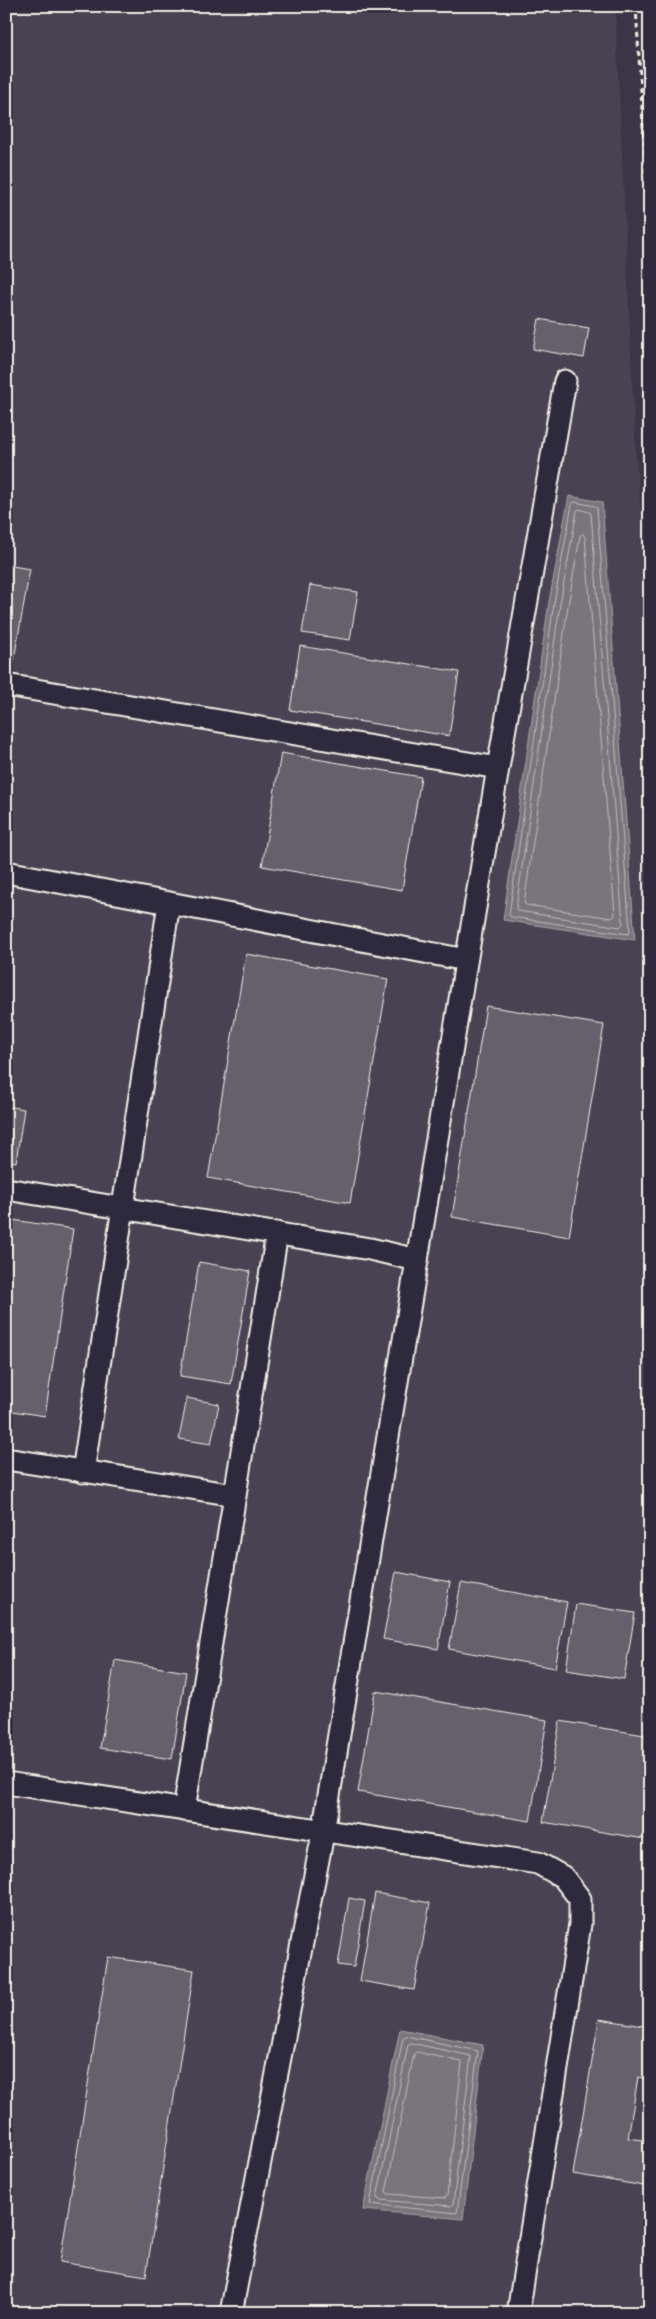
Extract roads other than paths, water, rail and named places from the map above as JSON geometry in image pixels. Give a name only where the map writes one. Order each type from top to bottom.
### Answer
[{"type":"lane","points":[[231,2313],[324,1830],[466,960],[565,381]]},
{"type":"lane","points":[[6,686],[498,768]]},
{"type":"lane","points":[[6,872],[466,960]]},
{"type":"lane","points":[[83,1472],[169,903]]},
{"type":"lane","points":[[6,1189],[370,1249],[417,1260]]},
{"type":"lane","points":[[184,1810],[277,1233]]},
{"type":"lane","points":[[6,1459],[235,1495]]},
{"type":"lane","points":[[6,1783],[538,1863],[563,1877],[580,1899],[580,1924],[518,2313]]},
{"type":"water","points":[[569,496],[602,502],[635,940],[503,920],[549,602]]},
{"type":"water","points":[[400,2029],[483,2045],[463,2219],[363,2210]]}]
